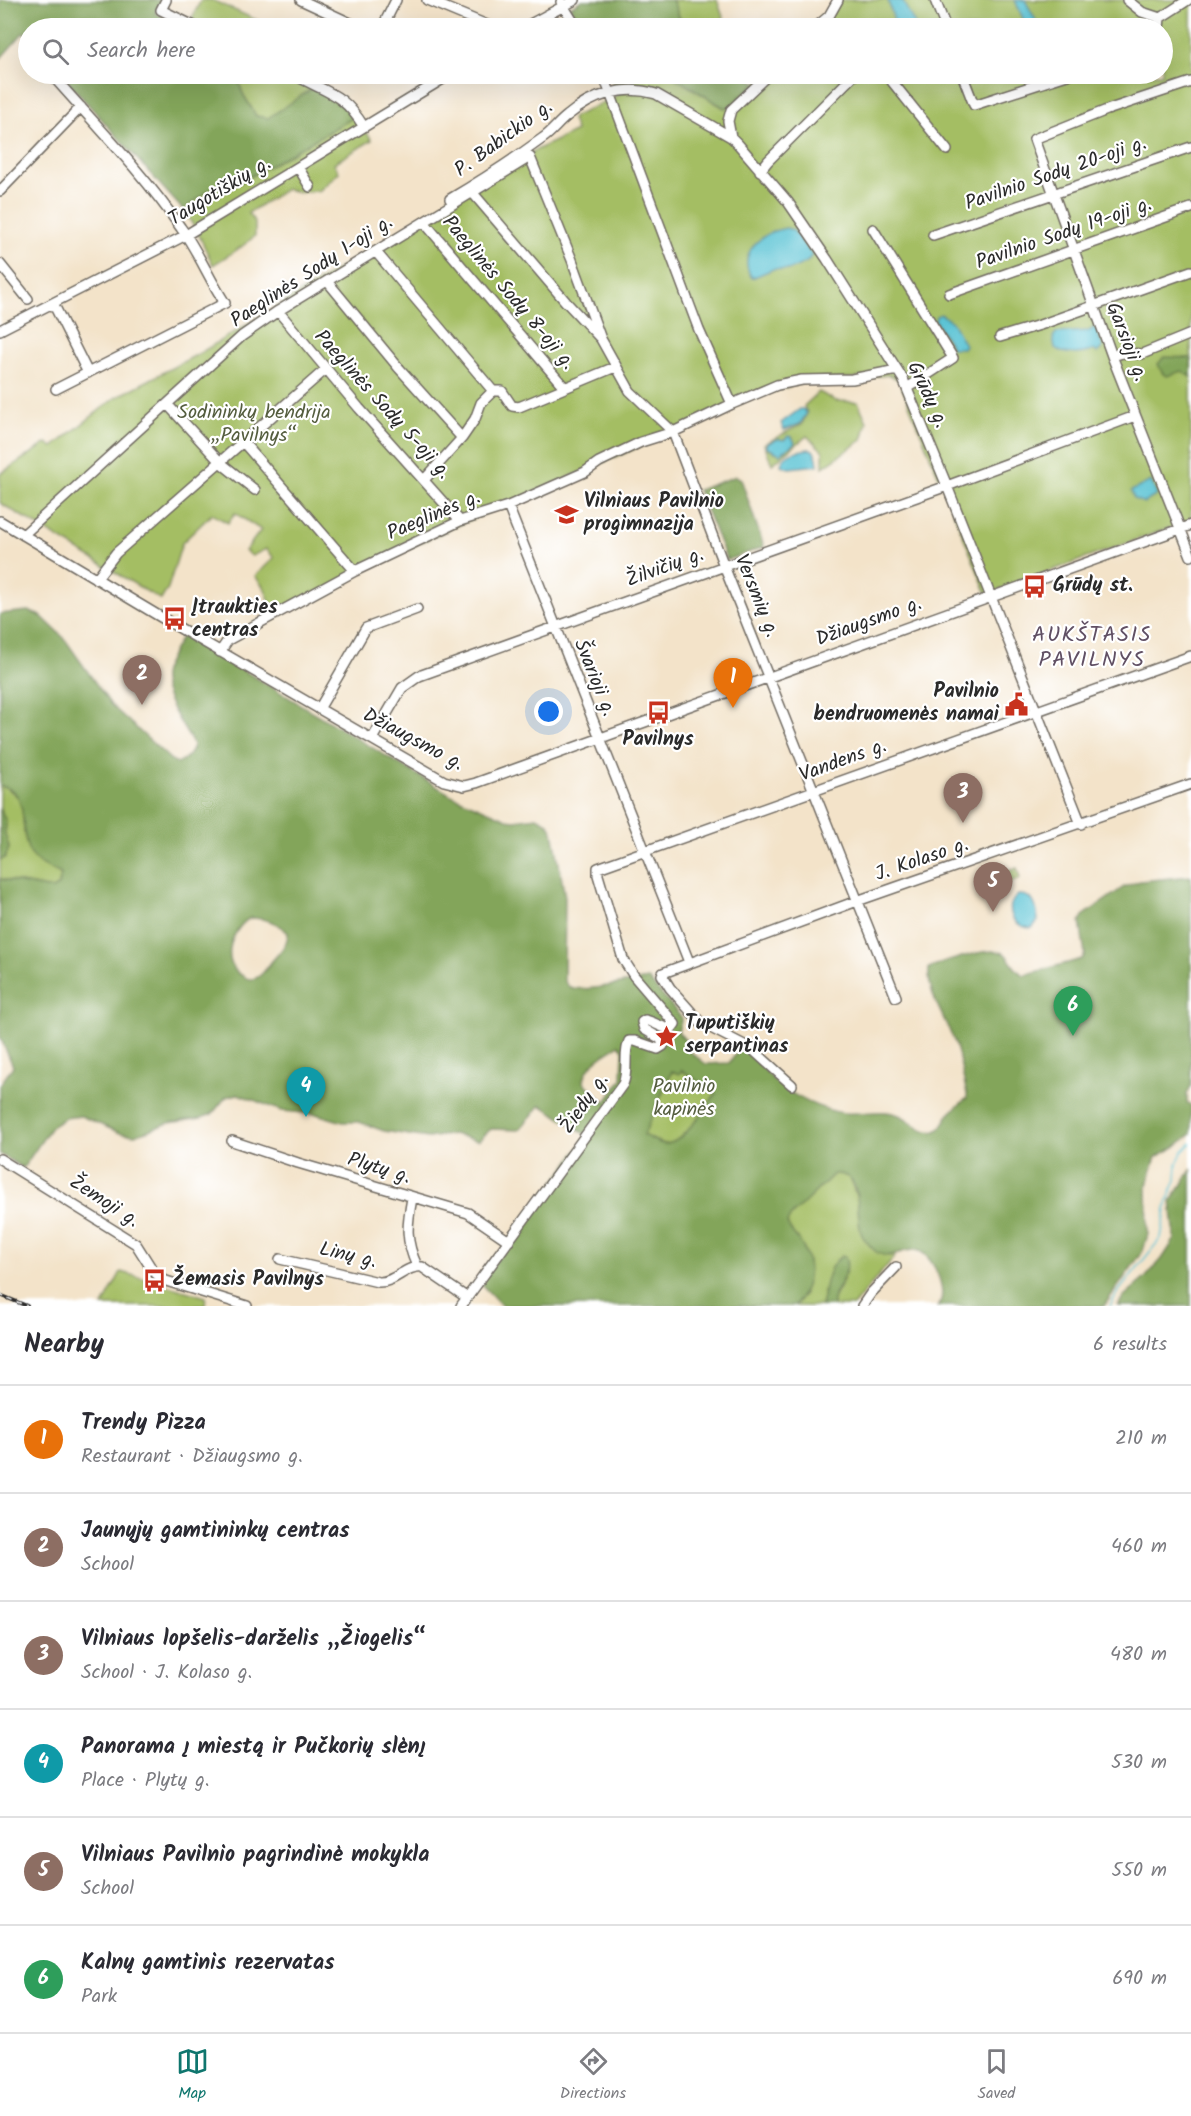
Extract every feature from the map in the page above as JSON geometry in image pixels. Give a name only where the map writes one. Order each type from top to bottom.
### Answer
[{"type":"street","points":[[166,0],[161,10],[177,18]]},
{"type":"street","points":[[301,0],[340,18]]},
{"type":"street","points":[[387,18],[396,0]]},
{"type":"street","points":[[427,0],[470,18]]},
{"type":"street","points":[[539,18],[562,3],[575,0]]},
{"type":"street","points":[[827,18],[838,0]]},
{"type":"street","points":[[935,0],[942,18]]},
{"type":"street","points":[[1127,0],[1142,12],[1160,18],[1188,0]]},
{"type":"street","points":[[562,3],[571,18]]},
{"type":"street","name":"Garsioji g.","points":[[1191,82],[1107,110],[1034,139],[1093,306],[1191,556]]},
{"type":"street","points":[[56,389],[225,303],[186,235],[139,175],[60,84]]},
{"type":"street","points":[[312,84],[343,100],[350,106],[364,127]]},
{"type":"street","name":"Taugotiškių g.","points":[[0,330],[186,235],[435,84]]},
{"type":"street","points":[[607,84],[695,321],[732,404]]},
{"type":"street","points":[[731,137],[728,121],[730,110],[758,84]]},
{"type":"street","points":[[760,171],[768,160],[845,84]]},
{"type":"street","points":[[894,84],[948,150]]},
{"type":"street","points":[[966,84],[974,105],[1038,84]]},
{"type":"street","name":"Grūdų g.","points":[[611,92],[638,90],[656,94],[731,137],[788,202],[897,370],[907,388],[947,486],[1081,824]]},
{"type":"street","name":"P. Babickio g.","points":[[450,199],[542,138],[573,111],[611,92]]},
{"type":"street","points":[[0,191],[81,107]]},
{"type":"street","name":"Pavilnio Sodų 20-oji g.","points":[[933,235],[1191,147]]},
{"type":"street","name":"Paeglinės Sodų 1-oji g.","points":[[23,535],[242,336],[278,311],[530,158],[572,260],[601,339]]},
{"type":"street","points":[[298,167],[310,187]]},
{"type":"street","points":[[472,192],[566,302],[601,339],[615,367],[635,397],[673,432],[777,385],[802,380],[852,379],[897,370]]},
{"type":"street","name":"Pavilnio Sodų 19-oji g.","points":[[949,294],[1191,208]]},
{"type":"street","name":"Paeglinės Sodų 8-oji g.","points":[[424,222],[565,388]]},
{"type":"street","points":[[873,229],[953,358],[907,388]]},
{"type":"street","points":[[376,252],[493,391]]},
{"type":"street","points":[[0,264],[28,299]]},
{"type":"street","points":[[1000,337],[1191,271]]},
{"type":"street","points":[[327,281],[462,438]]},
{"type":"street","points":[[53,303],[88,373]]},
{"type":"street","name":"Paeglinės Sodų 5-oji g.","points":[[278,311],[460,521]]},
{"type":"street","points":[[1112,356],[1123,353],[1142,354],[1191,334]]},
{"type":"street","points":[[424,480],[462,438],[475,419],[478,407],[493,391],[502,391],[514,407],[615,367]]},
{"type":"street","points":[[96,579],[116,554],[326,369]]},
{"type":"street","points":[[168,405],[221,463],[255,490]]},
{"type":"street","name":"Žilvičių g.","points":[[372,739],[402,688],[411,680],[1135,416]]},
{"type":"street","name":"Paeglinės g.","points":[[220,651],[228,640],[355,571],[460,521],[508,506],[585,472],[599,462],[641,442],[673,432]]},
{"type":"street","name":"Versmių g.","points":[[673,432],[896,997]]},
{"type":"street","points":[[243,442],[355,571]]},
{"type":"street","name":"Švarioji g.","points":[[508,506],[689,962]]},
{"type":"street","name":"Džiaugsmo g.","points":[[0,521],[444,781],[464,786],[1191,525]]},
{"type":"street","points":[[319,709],[366,628],[417,609]]},
{"type":"street","name":"Vandens g.","points":[[608,864],[1191,656]]},
{"type":"street","name":"J. Kolaso g.","points":[[792,1085],[752,1049],[696,1018],[665,981],[662,975],[665,971],[1191,784]]},
{"type":"street","name":"Žiedų g.","points":[[464,1302],[623,1084],[627,1069],[626,1046],[629,1041],[658,1049],[663,1046],[661,1039],[644,1029],[642,1022],[649,1020],[668,1029],[675,1024],[634,976],[623,959],[597,870],[600,866],[608,864]]},
{"type":"street","name":"Plytų g.","points":[[232,1141],[412,1198],[468,1213],[509,1241]]},
{"type":"street","name":"Žemoji g.","points":[[0,1159],[136,1244],[153,1271],[163,1280],[247,1306]]},
{"type":"street","points":[[412,1198],[407,1234],[411,1253],[417,1266],[426,1269],[464,1302]]},
{"type":"street","name":"Linų g.","points":[[280,1259],[383,1282],[417,1266]]},
{"type":"street","points":[[862,1306],[896,1267]]},
{"type":"green space","points":[[0,0],[161,0],[155,13],[165,18],[18,18],[18,39],[0,59]]},
{"type":"green space","points":[[201,0],[212,0],[252,18],[192,18]]},
{"type":"green space","points":[[582,0],[672,0],[680,18],[576,18],[570,7]]},
{"type":"green space","points":[[672,0],[717,0],[723,18],[680,18]]},
{"type":"green space","name":"Sodininkų bendrija „Pavilnys“","points":[[835,0],[1191,0],[1191,520],[987,594],[899,380],[890,375],[803,382],[745,401],[360,570],[275,617],[265,589],[255,576],[274,558],[266,549],[252,556],[245,551],[261,530],[235,513],[228,523],[212,514],[182,543],[168,588],[161,600],[0,503],[0,474],[47,443],[53,447],[115,398],[200,353],[528,154],[576,131],[572,119],[618,95],[614,84],[685,84],[726,109],[755,84],[1173,84],[1173,18],[823,18],[830,11]]},
{"type":"green space","points":[[70,84],[240,84],[256,116],[268,118],[313,88],[343,105],[356,116],[223,192],[211,189],[183,210]]},
{"type":"green space","points":[[240,84],[303,84],[313,88],[268,119],[256,116]]},
{"type":"green space","points":[[685,84],[755,84],[726,109]]},
{"type":"green space","points":[[356,116],[372,140],[334,163],[339,172],[319,191],[298,192],[286,189],[248,213],[255,222],[255,236],[213,265],[197,231],[183,210],[212,189],[224,192]]},
{"type":"green space","points":[[1164,357],[1191,358],[1191,377],[1182,371],[1167,376],[1163,374],[1158,364]]},
{"type":"green space","points":[[819,392],[836,401],[858,402],[867,422],[862,440],[823,467],[823,451],[807,436],[772,464],[764,444],[802,424],[807,413],[804,406]],"holes":[[[792,437],[795,443],[780,454],[767,448],[771,442]]]},
{"type":"green space","points":[[736,476],[741,479],[764,547],[727,560],[698,490]]},
{"type":"green space","points":[[28,611],[41,616],[64,638],[111,705],[177,763],[188,756],[193,744],[169,702],[163,676],[168,661],[183,634],[451,795],[507,819],[537,817],[548,823],[553,831],[565,897],[564,980],[568,986],[586,989],[648,979],[682,1018],[678,1032],[686,1041],[690,1052],[706,1064],[729,1063],[741,1047],[774,1080],[789,1091],[816,1105],[844,1113],[892,1113],[931,1132],[939,1129],[950,1113],[967,1098],[955,1043],[931,986],[929,968],[961,957],[992,951],[1005,954],[1015,968],[1024,975],[1082,959],[1085,954],[1080,922],[1083,916],[1124,887],[1140,881],[1191,876],[1191,1086],[1187,1094],[1187,1102],[1191,1105],[1191,1134],[1175,1147],[1156,1157],[1147,1185],[1148,1234],[1143,1251],[1104,1306],[938,1306],[942,1291],[940,1282],[927,1257],[915,1250],[890,1255],[875,1251],[861,1233],[855,1187],[844,1175],[834,1174],[791,1216],[787,1223],[804,1250],[809,1267],[807,1283],[795,1306],[502,1306],[480,1283],[588,1136],[541,1105],[519,1130],[491,1129],[478,1141],[453,1134],[428,1138],[384,1131],[359,1122],[343,1122],[316,1114],[282,1111],[238,1094],[226,1097],[212,1114],[169,1123],[135,1135],[120,1133],[81,1116],[65,1118],[51,1127],[23,1168],[0,1154],[0,1085],[13,1066],[0,1037],[0,879],[52,889],[59,885],[61,874],[42,864],[30,854],[25,841],[20,802],[10,789],[0,786],[0,614]],"holes":[[[250,918],[270,921],[288,933],[283,948],[259,977],[254,979],[245,977],[236,971],[231,963],[230,955],[233,938],[243,923]],[[619,1045],[623,1050],[622,1079],[605,1103],[584,1082],[588,1070],[597,1060]],[[682,1070],[716,1094],[680,1138],[663,1144],[644,1135],[672,1071],[679,1074]]]},
{"type":"green space","points":[[0,786],[5,786],[19,798],[23,812],[24,832],[38,862],[61,874],[59,885],[52,889],[0,879],[0,860],[5,858],[9,848],[5,834],[6,822],[0,807]]},
{"type":"green space","points":[[0,807],[6,822],[5,834],[9,848],[5,858],[0,860]]},
{"type":"green space","points":[[1017,868],[1020,879],[999,887],[995,875]]},
{"type":"green space","name":"Pavilnio kapinės","points":[[681,1070],[716,1094],[694,1124],[680,1138],[663,1144],[643,1136],[672,1071]]},
{"type":"green space","points":[[1191,1170],[1191,1306],[1118,1306],[1123,1297],[1162,1259],[1175,1239],[1171,1201]]},
{"type":"green space","points":[[834,1173],[843,1173],[850,1179],[858,1201],[859,1218],[888,1256],[896,1255],[853,1306],[833,1306],[832,1301],[843,1280],[829,1273],[821,1306],[795,1306],[804,1294],[798,1239],[789,1231],[787,1223],[790,1216]]},
{"type":"green space","points":[[842,1256],[845,1257],[847,1264],[846,1270],[835,1294],[833,1306],[821,1306],[829,1272]]},
{"type":"green space","points":[[121,1272],[206,1297],[205,1306],[103,1306]]},
{"type":"water","points":[[888,0],[902,0],[912,18],[893,18]]},
{"type":"water","points":[[1015,0],[1025,0],[1035,18],[1023,18]]},
{"type":"water","points":[[786,228],[793,230],[812,255],[807,262],[796,267],[788,270],[773,269],[752,278],[748,269],[749,252],[760,239]]},
{"type":"water","points":[[941,314],[952,322],[965,345],[963,348],[952,348],[935,321],[936,316]]},
{"type":"water","points":[[1095,327],[1103,347],[1097,353],[1094,350],[1079,354],[1069,353],[1055,348],[1053,337],[1056,333],[1089,331]]},
{"type":"water","points":[[800,409],[807,413],[800,424],[784,430],[781,423]]},
{"type":"water","points":[[788,436],[792,437],[795,443],[780,454],[766,447],[768,443],[778,439],[784,440]]},
{"type":"water","points":[[813,450],[818,465],[789,468],[781,465],[788,455]]},
{"type":"water","points":[[1151,481],[1157,495],[1144,503],[1134,499],[1131,491]]},
{"type":"water","points":[[1018,895],[1028,897],[1034,902],[1038,921],[1032,928],[1020,925],[1012,916],[1011,905]]},
{"type":"waterway","points":[[1110,1306],[1117,1293],[1161,1238],[1167,1203],[1176,1180],[1177,1164],[1182,1152],[1191,1143]]},
{"type":"railway","points":[[0,1295],[27,1306]]},
{"type":"place","name":"Vilniaus Pavilnio progimnazija","points":[[566,514]]},
{"type":"place","name":"Grūdų st.","points":[[1035,586]]},
{"type":"place","name":"Įtraukties centras","points":[[174,619]]},
{"type":"place","name":"Pavilnio bendruomenės namai","points":[[1017,704]]},
{"type":"place","name":"Jaunųjų gamtininkų centras","points":[[142,705]]},
{"type":"place","name":"Trendy Pizza","points":[[733,708]]},
{"type":"place","name":"Pavilnys","points":[[658,712]]},
{"type":"place","name":"Vilniaus lopšelis-darželis „Žiogelis“","points":[[963,823]]},
{"type":"place","name":"Vilniaus Pavilnio pagrindinė mokykla","points":[[993,912]]},
{"type":"place","name":"Tuputiškių serpantinas","points":[[667,1036]]},
{"type":"place","name":"Kalnų gamtinis rezervatas","points":[[1073,1036]]},
{"type":"place","name":"Panorama į miestą ir Pučkorių slėnį","points":[[306,1117]]},
{"type":"place","name":"Žemasis Pavilnys","points":[[154,1280]]},
{"type":"district","name":"AUKŠTASIS PAVILNYS","points":[[1092,648]]}]
